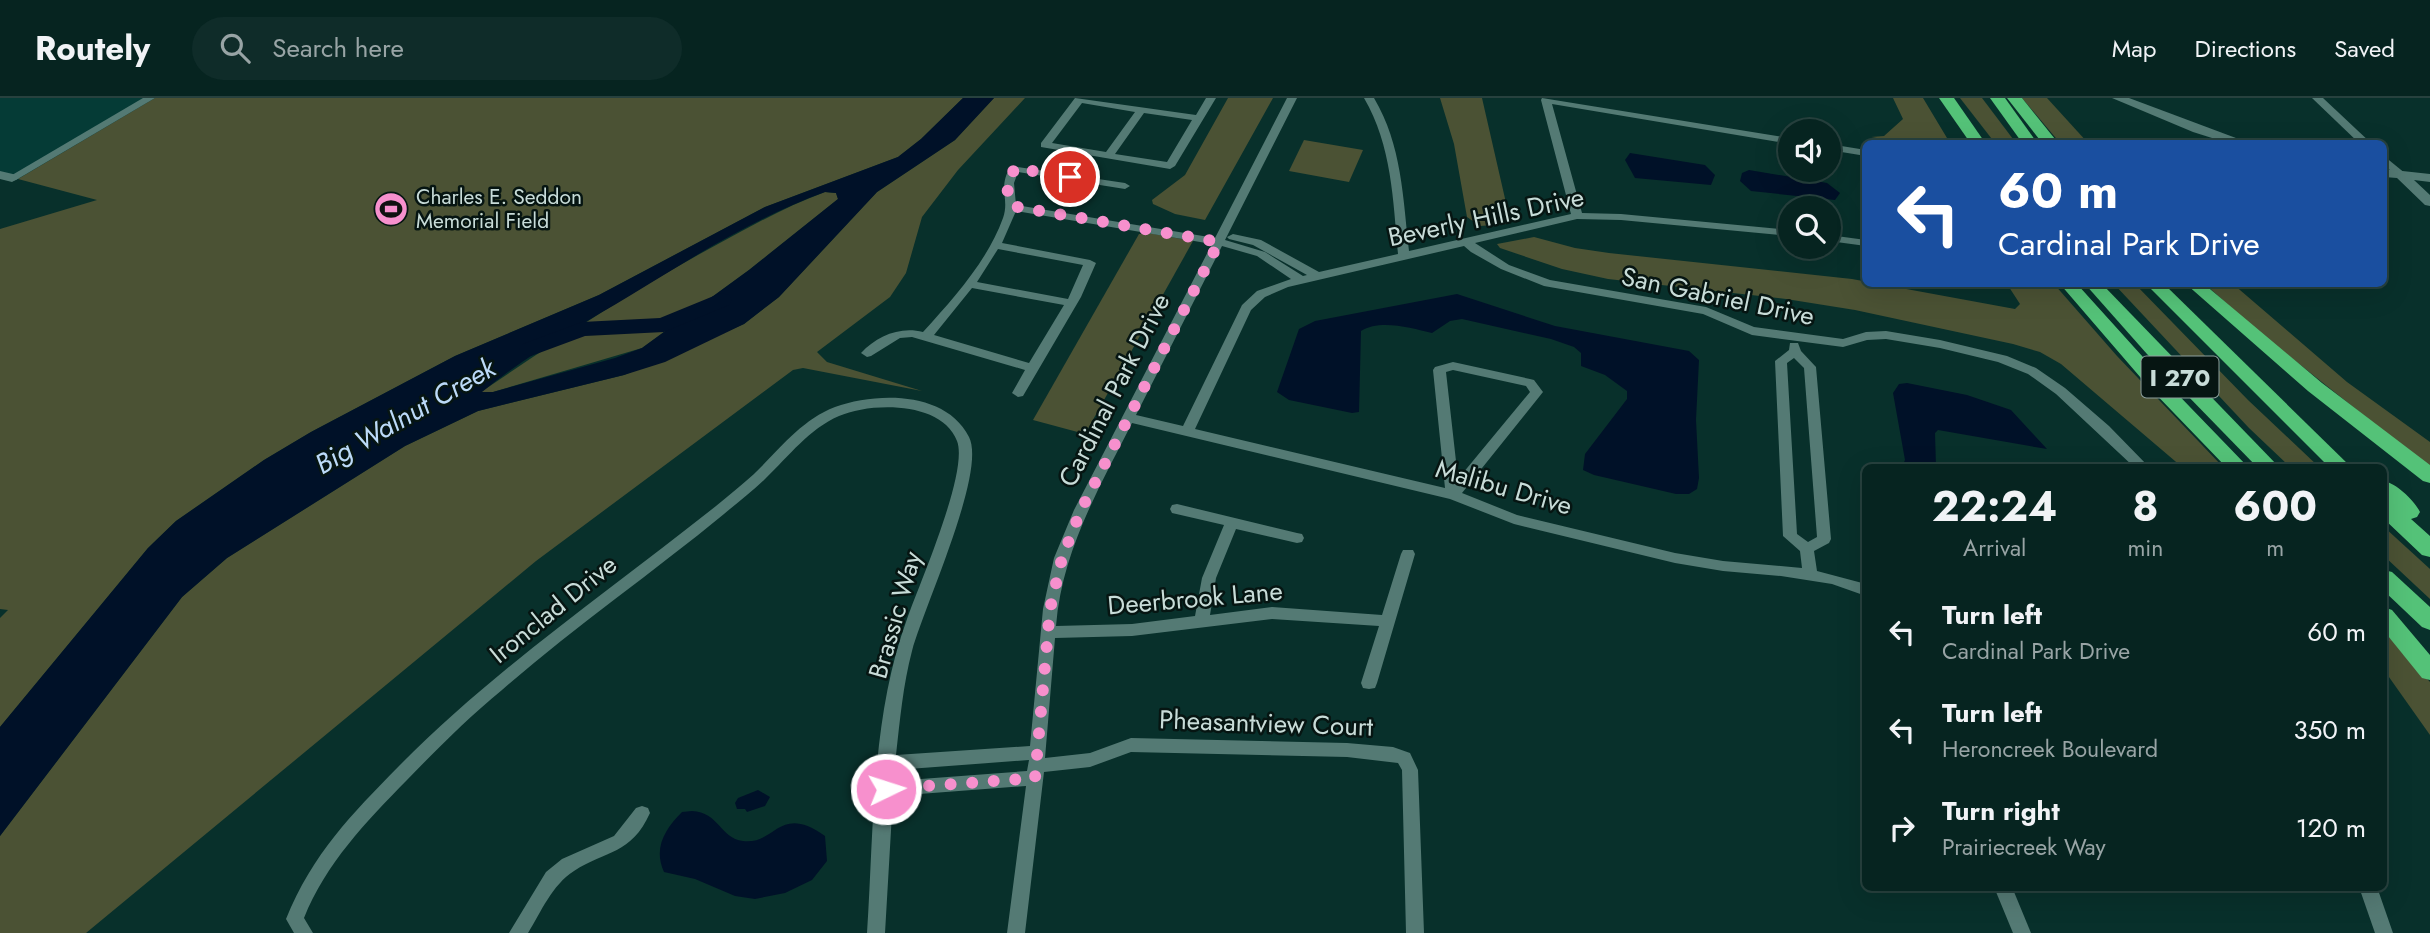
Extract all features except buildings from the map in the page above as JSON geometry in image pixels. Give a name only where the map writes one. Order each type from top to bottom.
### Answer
[{"type":"highway","points":[[1934,98],[1960,140]]},
{"type":"highway","points":[[1946,98],[1976,140]]},
{"type":"highway","points":[[1997,98],[2028,140]]},
{"type":"highway","points":[[2014,98],[2049,140]]},
{"type":"highway","points":[[2071,287],[2154,381],[2235,464]]},
{"type":"highway","name":"I 270","points":[[2096,287],[2154,351],[2266,464]]},
{"type":"highway","name":"I 270","points":[[2157,287],[2338,464]]},
{"type":"highway","points":[[2198,287],[2315,387],[2430,476]]},
{"type":"highway","points":[[2202,332],[2356,464]]},
{"type":"highway","points":[[2387,491],[2430,530]]},
{"type":"highway","points":[[2387,510],[2430,549]]},
{"type":"highway","points":[[2387,581],[2430,621]]},
{"type":"highway","points":[[2387,617],[2430,655]]},
{"type":"highway","points":[[2387,618],[2430,671]]},
{"type":"street","points":[[6,177],[150,98]]},
{"type":"street","points":[[1197,118],[1080,99],[1045,145],[1170,166],[1211,98]]},
{"type":"street","name":"Cardinal Park Drive","points":[[1016,933],[1037,765],[1048,632],[1062,558],[1081,510],[1292,98]]},
{"type":"street","points":[[1369,98],[1377,110],[1393,164],[1405,257]]},
{"type":"street","points":[[2118,98],[2233,140]]},
{"type":"street","points":[[2317,98],[2363,140]]},
{"type":"street","points":[[1577,216],[1546,100],[1778,139]]},
{"type":"street","points":[[1109,155],[1141,110]]},
{"type":"street","points":[[1841,149],[1862,152]]},
{"type":"street","points":[[2387,162],[2430,202]]},
{"type":"street","points":[[927,336],[969,284],[1009,218],[1012,206],[1006,185],[1015,168],[1125,186]]},
{"type":"street","points":[[2387,174],[2430,178]]},
{"type":"street","points":[[1012,206],[1092,222],[1257,242],[1317,276]]},
{"type":"street","name":"Beverly Hills Drive","points":[[1187,432],[1246,308],[1261,293],[1284,284],[1577,216],[1608,216],[1778,232]]},
{"type":"street","points":[[1220,238],[1261,254],[1301,280]]},
{"type":"street","points":[[1841,240],[1862,242]]},
{"type":"street","name":"San Gabriel Drive","points":[[1468,243],[1505,267],[1548,283],[1706,311],[1752,331],[1843,343],[1875,335],[1901,337],[2016,364],[2045,380],[2139,464]]},
{"type":"street","points":[[994,245],[1090,263],[1071,303],[1018,393]]},
{"type":"street","points":[[969,284],[1071,303]]},
{"type":"street","points":[[867,353],[897,334],[912,333],[1031,368]]},
{"type":"street","points":[[1793,338],[1795,352],[1810,367],[1824,539],[1807,549]]},
{"type":"street","points":[[1795,352],[1781,361],[1790,536],[1807,549],[1810,575]]},
{"type":"street","points":[[1453,366],[1530,383],[1537,392],[1453,495],[1439,370],[1453,366]]},
{"type":"street","name":"Brassic Way","points":[[876,933],[887,763],[902,659],[960,487],[968,451],[964,438],[950,421],[915,405],[894,402]]},
{"type":"street","name":"Ironclad Drive","points":[[299,926],[308,884],[336,842],[463,713],[749,486],[809,426],[836,412],[857,406],[894,402]]},
{"type":"street","name":"Malibu Drive","points":[[1130,418],[1453,495],[1514,519],[1675,558],[1810,575],[1862,589]]},
{"type":"street","points":[[1177,509],[1297,538]]},
{"type":"street","points":[[1200,622],[1209,578],[1232,522]]},
{"type":"street","points":[[1369,683],[1408,554]]},
{"type":"street","name":"Deerbrook Lane","points":[[1048,632],[1132,630],[1272,613],[1389,621]]},
{"type":"street","name":"Pheasantview Court","points":[[1037,765],[1090,760],[1131,745],[1347,750],[1393,754],[1404,758],[1410,769],[1415,933]]},
{"type":"street","points":[[887,763],[1037,765]]},
{"type":"street","points":[[886,789],[1037,765]]},
{"type":"street","points":[[518,933],[552,878],[568,865],[620,841],[642,813]]},
{"type":"street","points":[[2005,891],[2022,933]]},
{"type":"street","points":[[2369,891],[2384,933]]},
{"type":"shaded area","points":[[0,98],[155,98],[18,179],[0,174]]},
{"type":"green space","points":[[155,98],[963,98],[921,139],[898,157],[765,207],[599,295],[455,356],[311,432],[264,460],[176,521],[148,548],[0,727],[0,618],[8,610],[0,609],[0,229],[97,200],[18,179]]},
{"type":"green space","points":[[994,98],[1025,98],[958,170],[922,217],[906,273],[890,297],[817,352],[827,362],[922,391],[803,368],[793,370],[536,561],[86,933],[0,933],[0,836],[182,597],[227,558],[405,446],[478,411],[624,375],[744,324],[779,297],[877,192],[955,140]]},
{"type":"green space","points":[[1228,98],[1273,98],[1205,220],[1175,214],[1153,204],[1152,200],[1185,175]]},
{"type":"green space","points":[[1440,98],[1482,98],[1509,216],[1506,224],[1480,226],[1467,217],[1454,144]]},
{"type":"green space","points":[[1893,98],[1923,98],[1948,140],[1888,140],[1871,137],[1884,136],[1903,119]]},
{"type":"green space","points":[[1960,98],[1982,98],[2014,140],[1993,140]]},
{"type":"green space","points":[[2022,98],[2047,98],[2085,140],[2057,140]]},
{"type":"green space","points":[[1304,140],[1363,150],[1349,182],[1289,171]]},
{"type":"green space","points":[[825,192],[836,193],[838,199],[749,270],[642,348],[493,392],[481,392],[657,278],[757,223]]},
{"type":"green space","points":[[1148,233],[1193,241],[1085,434],[1033,420],[1139,234]]},
{"type":"green space","points":[[1534,237],[1575,248],[1609,253],[1852,279],[1862,281],[1862,287],[1895,287],[2015,309],[2020,304],[2009,287],[2057,287],[2117,356],[2220,464],[2178,464],[2061,364],[2040,352],[1855,310],[1786,299],[1608,279],[1562,269],[1500,248],[1497,244]]},
{"type":"green space","points":[[2117,287],[2138,287],[2248,400],[2316,464],[2287,464],[2249,428]]},
{"type":"green space","points":[[2208,287],[2236,287],[2347,382],[2430,442],[2430,468],[2255,329]]},
{"type":"green space","points":[[2387,530],[2430,569],[2430,599],[2387,559]]},
{"type":"green space","points":[[2387,634],[2430,682],[2430,735],[2387,674]]},
{"type":"water","points":[[963,98],[994,98],[955,140],[877,192],[779,297],[744,324],[665,362],[624,375],[478,411],[405,446],[227,558],[182,597],[0,836],[0,727],[148,548],[176,521],[264,460],[311,432],[455,356],[599,295],[765,207],[898,157],[921,139]],"holes":[[[825,192],[836,193],[838,199],[749,270],[642,348],[493,392],[482,392],[555,341],[725,239],[799,202]]]},
{"type":"water","points":[[1630,153],[1705,165],[1715,175],[1711,185],[1635,178],[1625,160]]},
{"type":"water","points":[[1749,170],[1778,175],[1778,182],[1827,183],[1840,193],[1838,196],[1798,196],[1751,191],[1740,181],[1742,173]]},
{"type":"water","points":[[1457,294],[1555,326],[1689,351],[1699,360],[1697,489],[1689,494],[1676,494],[1583,470],[1585,454],[1627,399],[1627,391],[1605,375],[1581,366],[1581,353],[1574,347],[1551,339],[1462,319],[1450,321],[1432,333],[1386,325],[1369,327],[1361,331],[1359,412],[1352,413],[1289,400],[1277,392],[1299,329],[1315,321]]},
{"type":"water","points":[[1907,383],[1967,395],[2011,410],[2047,449],[1938,430],[1935,433],[1936,464],[1903,464],[1905,460],[1893,393],[1899,384]]},
{"type":"water","points":[[758,790],[770,797],[765,806],[747,812],[745,809],[737,809],[735,803],[738,798]]},
{"type":"water","points":[[692,811],[708,816],[729,835],[743,841],[754,841],[788,824],[797,823],[810,827],[825,836],[827,861],[812,880],[785,893],[755,899],[735,896],[695,879],[664,872],[660,847],[666,832],[682,812]]},
{"type":"waterway","name":"Big Walnut Creek","points":[[531,349],[582,329],[664,325],[721,300]]},
{"type":"place","name":"Charles E. Seddon Memorial Field","points":[[391,209]]},
{"type":"route","points":[[886,789],[1035,778],[1050,609],[1062,558],[1081,510],[1135,411],[1219,242],[1012,206],[1009,201],[1006,185],[1015,168],[1070,177]]}]
